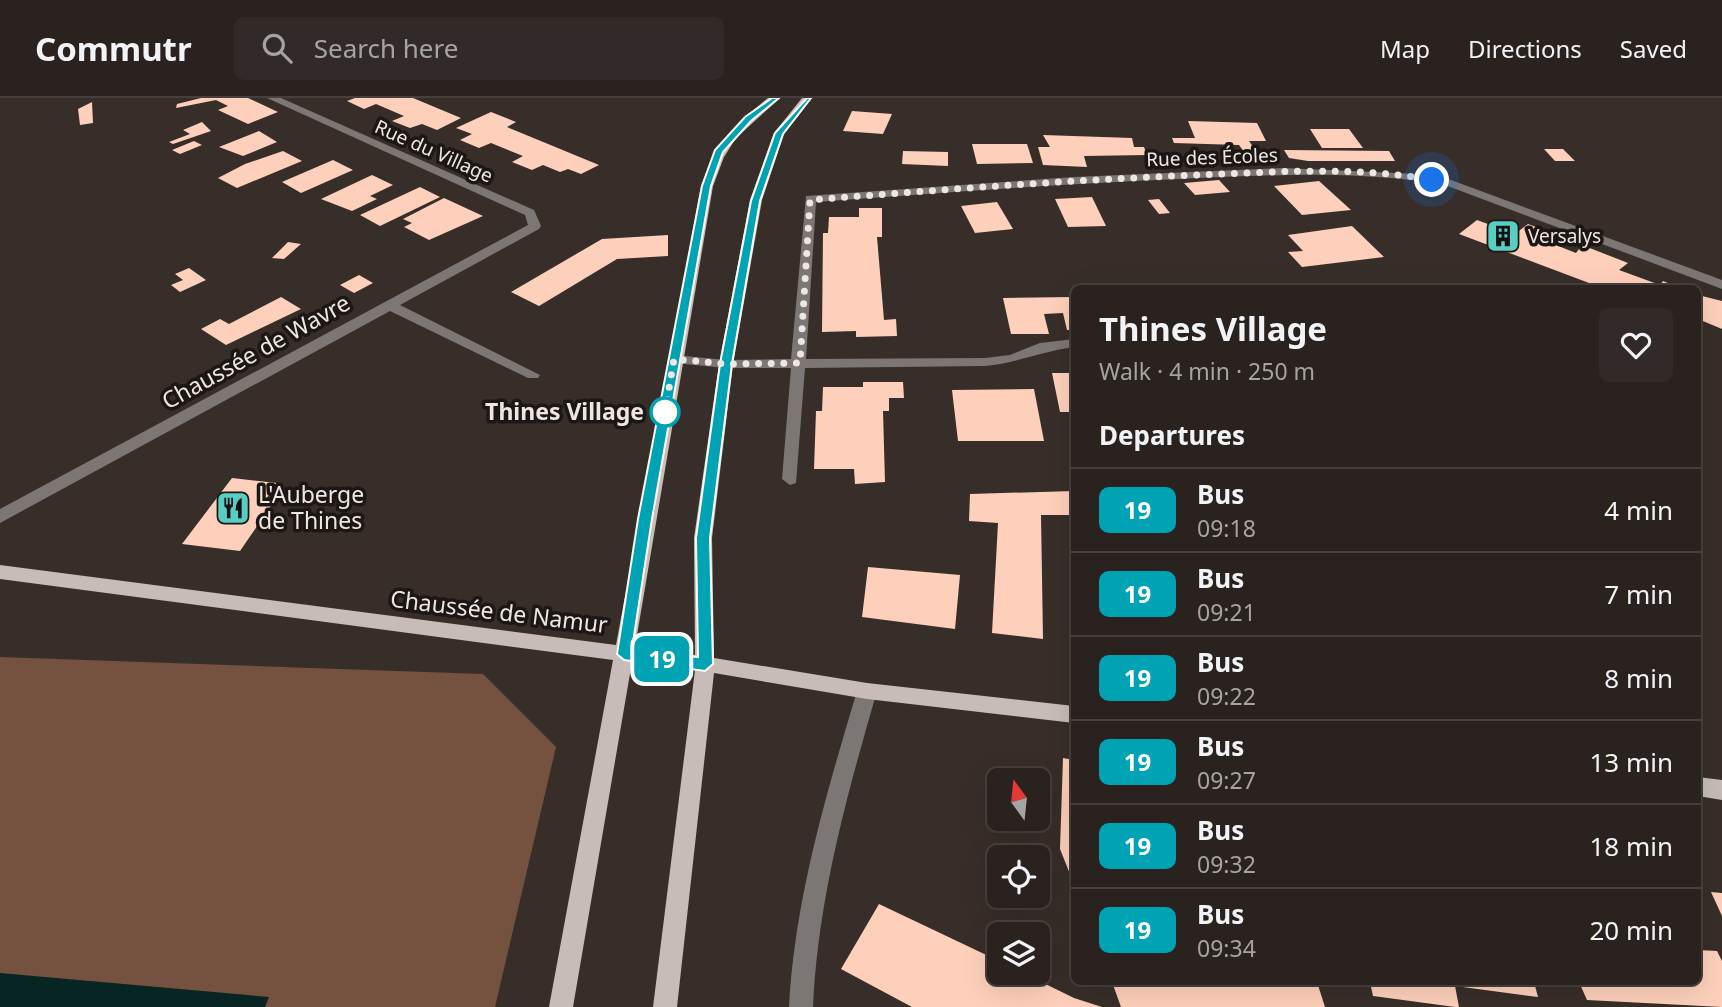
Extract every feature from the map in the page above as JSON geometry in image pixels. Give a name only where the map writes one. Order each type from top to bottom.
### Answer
[{"type":"main road","points":[[561,1007],[674,359],[707,186],[719,151],[748,119],[775,98]]},
{"type":"main road","points":[[665,1007],[705,664],[703,538],[726,364],[755,201],[779,133],[802,99]]},
{"type":"main road","name":"Chaussée de Namur","points":[[0,572],[456,634],[705,664],[867,691],[1071,715]]},
{"type":"main road","points":[[1701,787],[1722,790]]},
{"type":"street","name":"Rue du Village","points":[[272,98],[530,213],[535,226]]},
{"type":"street","name":"Rue des Écoles","points":[[800,363],[810,200],[1074,180],[1284,171],[1418,177],[1447,182],[1496,199],[1722,285]]},
{"type":"street","name":"Chaussée de Wavre","points":[[0,517],[535,226]]},
{"type":"street","points":[[389,305],[533,375]]},
{"type":"street","points":[[674,359],[726,364],[985,362],[1013,359],[1040,347],[1071,343]]},
{"type":"street","points":[[790,479],[800,363]]},
{"type":"street","points":[[801,1007],[802,954],[824,838],[867,691]]},
{"type":"shaded area","points":[[0,657],[483,674],[556,747],[495,1007],[0,1007]]},
{"type":"water","points":[[0,973],[269,997],[265,1007],[0,1007]]},
{"type":"building","points":[[201,98],[248,98],[278,112],[248,124],[218,110],[228,106],[216,100],[176,108],[177,104]]},
{"type":"building","points":[[355,98],[413,98],[461,118],[437,130],[422,124],[410,128],[392,121],[404,116],[376,104],[364,109],[347,101]]},
{"type":"building","points":[[92,102],[93,123],[80,125],[78,109]]},
{"type":"building","points":[[852,111],[892,114],[883,134],[843,131]]},
{"type":"building","points":[[491,112],[516,122],[507,127],[599,165],[581,174],[568,169],[560,172],[543,165],[532,170],[512,162],[523,156],[491,143],[479,148],[460,140],[472,134],[456,128]]},
{"type":"building","points":[[1188,121],[1257,123],[1266,141],[1249,141],[1260,157],[1247,156],[1239,145],[1174,143],[1172,138],[1195,138]]},
{"type":"building","points":[[202,122],[211,131],[173,144],[169,142],[190,134],[183,130]]},
{"type":"building","points":[[1310,129],[1349,129],[1363,148],[1322,148]]},
{"type":"building","points":[[259,131],[277,142],[243,156],[219,147]]},
{"type":"building","points":[[1043,135],[1132,138],[1134,147],[1144,147],[1147,155],[1084,156],[1087,167],[1043,165],[1038,147],[1050,147]]},
{"type":"building","points":[[194,141],[202,145],[180,154],[172,150]]},
{"type":"building","points":[[972,144],[1027,144],[1033,163],[977,164]]},
{"type":"building","points":[[1544,149],[1563,149],[1575,161],[1555,161]]},
{"type":"building","points":[[1284,150],[1389,151],[1395,161],[1308,161],[1289,158]]},
{"type":"building","points":[[283,151],[302,161],[237,188],[218,178],[245,164]]},
{"type":"building","points":[[903,151],[948,152],[948,166],[902,164]]},
{"type":"building","points":[[333,160],[353,170],[301,193],[282,182]]},
{"type":"building","points":[[372,175],[393,185],[370,196],[377,199],[352,211],[321,199]]},
{"type":"building","points":[[1219,180],[1230,192],[1195,195],[1184,183]]},
{"type":"building","points":[[1319,181],[1351,210],[1302,215],[1274,186]]},
{"type":"building","points":[[420,187],[440,197],[380,226],[360,215]]},
{"type":"building","points":[[1092,197],[1106,226],[1068,227],[1055,199]]},
{"type":"building","points":[[444,198],[483,216],[429,240],[404,227],[412,223],[403,219]]},
{"type":"building","points":[[1159,199],[1170,213],[1159,214],[1148,200]]},
{"type":"building","points":[[997,202],[1013,229],[975,233],[961,206]]},
{"type":"building","points":[[859,208],[882,208],[882,237],[877,237],[884,320],[896,319],[897,336],[856,337],[856,331],[822,332],[823,233],[828,233],[829,217],[859,217]]},
{"type":"building","points":[[1477,220],[1515,234],[1528,224],[1547,231],[1538,238],[1576,253],[1582,245],[1628,263],[1619,270],[1660,285],[1594,285],[1459,234]]},
{"type":"building","points":[[1352,226],[1384,257],[1302,267],[1288,252],[1303,251],[1288,235]]},
{"type":"building","points":[[668,235],[668,256],[617,259],[539,306],[511,292],[602,239]]},
{"type":"building","points":[[288,242],[301,244],[284,259],[272,258]]},
{"type":"building","points":[[189,268],[206,280],[180,292],[171,285],[183,280],[175,274]]},
{"type":"building","points":[[359,275],[373,283],[354,293],[340,285]]},
{"type":"building","points":[[1701,296],[1722,301],[1722,329],[1701,320]]},
{"type":"building","points":[[281,297],[301,309],[226,345],[201,329],[220,319],[229,324]]},
{"type":"building","points":[[1071,297],[1071,330],[1067,330],[1063,313],[1044,314],[1049,334],[1011,334],[1003,298]]},
{"type":"building","points":[[1052,373],[1071,373],[1071,412],[1060,412]]},
{"type":"building","points":[[863,382],[903,382],[904,398],[889,398],[889,411],[883,411],[885,482],[855,484],[854,469],[814,469],[816,411],[822,411],[823,387],[863,387]]},
{"type":"building","points":[[1034,389],[1044,441],[958,441],[952,390]]},
{"type":"building","points":[[232,478],[277,483],[264,502],[273,503],[240,551],[182,544]]},
{"type":"building","points":[[1071,491],[1071,515],[1041,515],[1043,639],[992,633],[998,523],[969,521],[970,494]]},
{"type":"building","points":[[868,567],[960,575],[955,629],[862,617]]},
{"type":"building","points":[[1063,758],[1071,759],[1071,876],[1060,849]]},
{"type":"building","points":[[1711,892],[1722,893],[1722,916]]},
{"type":"building","points":[[879,904],[987,955],[987,985],[1047,985],[1074,998],[1102,1007],[912,1007],[841,969]]},
{"type":"building","points":[[1701,950],[1717,951],[1722,961],[1722,1007],[1587,1000],[1580,985],[1701,985]]},
{"type":"building","points":[[1113,985],[1318,985],[1325,1007],[1121,1007]]},
{"type":"building","points":[[1371,985],[1535,985],[1538,997],[1455,986],[1459,1007],[1455,1007],[1373,996]]},
{"type":"bus line","name":"19","points":[[775,98],[748,119],[719,151],[707,186],[645,519],[624,654],[705,664],[703,538],[726,364],[755,201],[779,133],[807,98]]},
{"type":"place","name":"Versalys","points":[[1503,236]]},
{"type":"place","name":"Thines Village","points":[[665,412]]},
{"type":"place","name":"L'Auberge de Thines","points":[[233,508]]},
{"type":"route","points":[[665,412],[674,359],[726,364],[800,363],[810,200],[1074,180],[1284,171],[1342,172],[1432,180]]}]
